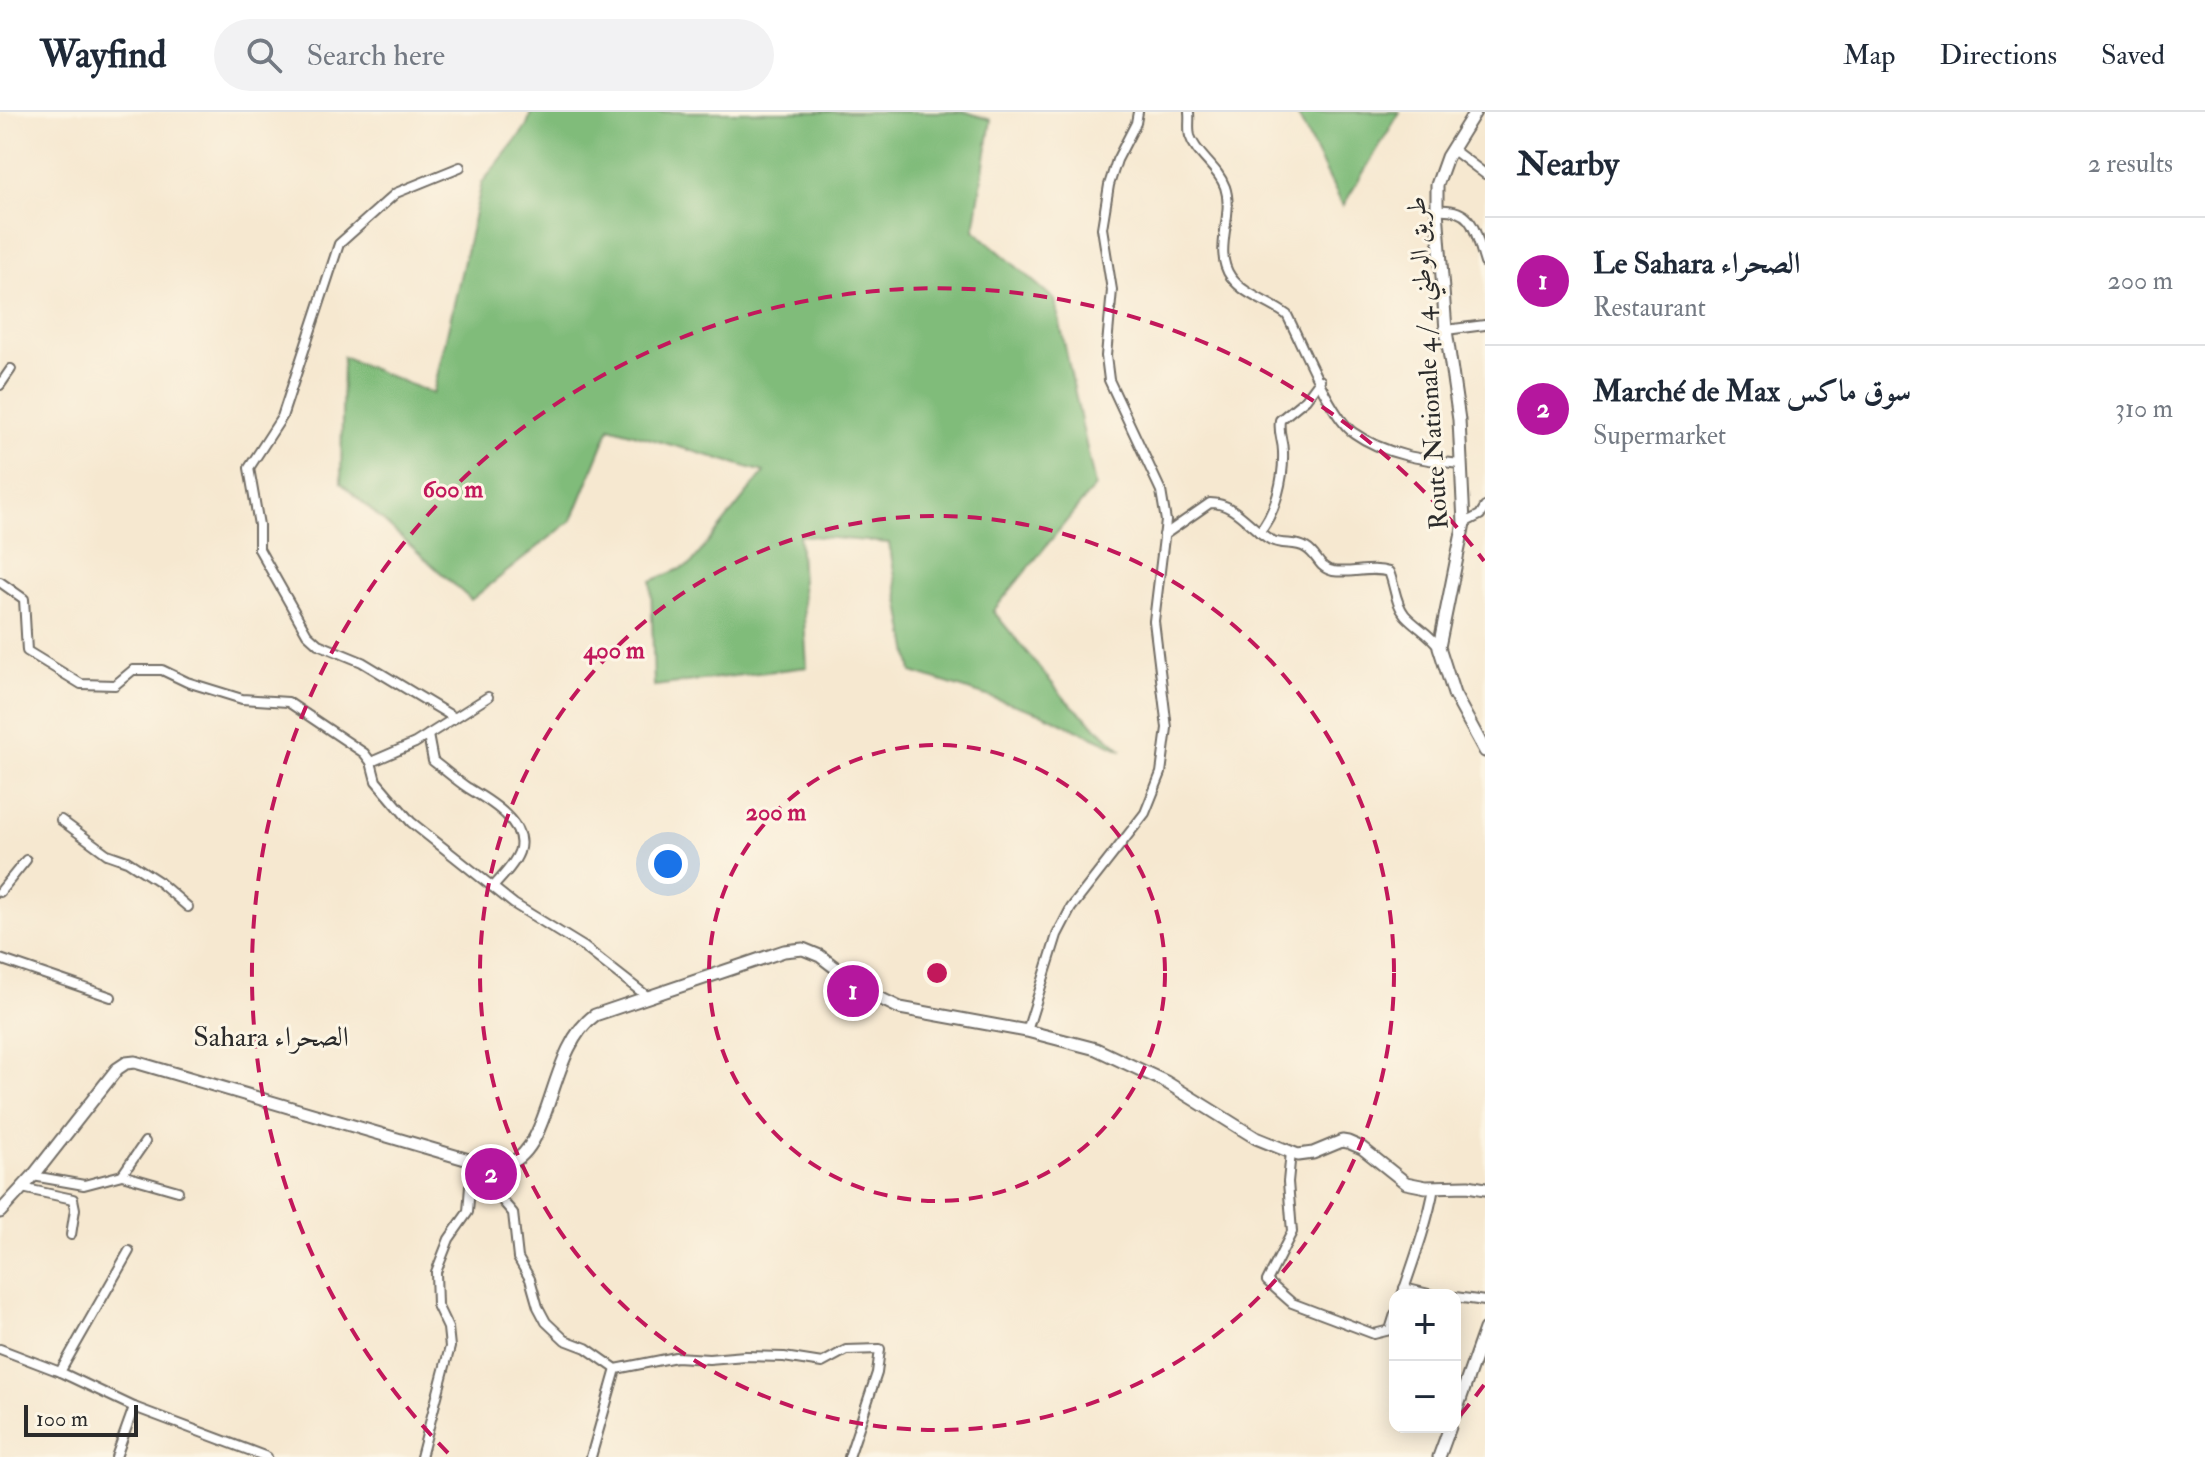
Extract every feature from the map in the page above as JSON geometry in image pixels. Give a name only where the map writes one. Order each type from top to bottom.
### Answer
[{"type":"main road","name":"Route Nationale 4 / طريق الوطني 4","points":[[1475,112],[1452,149],[1437,185],[1446,330],[1459,420],[1464,523],[1439,647],[1454,694],[1485,751]]},
{"type":"main road","points":[[0,1212],[33,1176],[117,1069],[135,1062],[479,1163],[509,1164],[531,1148],[570,1046],[582,1024],[595,1015],[648,997],[784,951],[803,949],[820,956],[867,992],[900,1008],[1027,1031],[1096,1049],[1166,1082],[1256,1138],[1298,1155],[1348,1142],[1362,1148],[1406,1183],[1485,1189]]},
{"type":"main road","points":[[1461,1397],[1485,1329]]},
{"type":"main road","points":[[1439,1457],[1448,1433]]},
{"type":"street","points":[[1027,1031],[1057,935],[1071,908],[1145,813],[1161,773],[1167,728],[1154,621],[1166,521],[1161,491],[1109,380],[1106,356],[1112,290],[1102,228],[1109,185],[1138,112]]},
{"type":"street","points":[[1189,112],[1189,134],[1194,145],[1211,164],[1224,187],[1228,212],[1223,254],[1229,274],[1243,290],[1275,305],[1287,315],[1337,415],[1351,432],[1387,451],[1460,464]]},
{"type":"street","points":[[1452,149],[1485,174]]},
{"type":"street","points":[[455,718],[362,662],[318,644],[307,634],[259,549],[259,525],[249,468],[282,417],[339,244],[396,193],[460,167]]},
{"type":"street","points":[[1437,210],[1453,209],[1470,219],[1485,263]]},
{"type":"street","points":[[1446,330],[1485,325]]},
{"type":"street","points":[[0,385],[11,369]]},
{"type":"street","points":[[1259,532],[1266,525],[1274,505],[1281,475],[1284,449],[1278,433],[1280,420],[1306,399],[1320,380]]},
{"type":"street","points":[[1164,535],[1210,503],[1230,506],[1259,532],[1284,545],[1305,547],[1320,566],[1333,571],[1380,569],[1389,572],[1405,615],[1433,638],[1439,647]]},
{"type":"street","points":[[1464,523],[1480,515],[1485,507]]},
{"type":"street","points":[[0,582],[24,599],[27,651],[81,684],[115,685],[133,670],[162,670],[187,682],[242,699],[288,702],[338,734],[364,753],[371,762],[376,781],[411,822],[514,904],[584,947],[648,997]]},
{"type":"street","points":[[371,762],[428,735],[488,697]]},
{"type":"street","points":[[428,735],[433,761],[497,805],[518,831],[521,842],[519,851],[509,869],[493,887]]},
{"type":"street","points":[[61,820],[107,854],[127,861],[158,881],[188,907]]},
{"type":"street","points":[[0,892],[26,860]]},
{"type":"street","points":[[0,959],[111,997]]},
{"type":"street","points":[[122,1175],[145,1142]]},
{"type":"street","points":[[1291,1152],[1288,1182],[1292,1232],[1267,1281],[1292,1303],[1374,1334],[1389,1330]]},
{"type":"street","points":[[479,1163],[481,1176],[513,1213],[518,1258],[530,1279],[546,1322],[565,1340],[586,1348],[616,1369],[676,1357],[784,1357],[822,1363],[846,1350],[880,1349],[877,1373],[849,1457]]},
{"type":"street","points":[[421,1457],[450,1347],[448,1328],[437,1305],[436,1272],[449,1239],[468,1212],[470,1186],[479,1163]]},
{"type":"street","points":[[33,1176],[84,1185],[122,1175],[178,1191]]},
{"type":"street","points":[[1404,1289],[1423,1225],[1431,1210],[1434,1187]]},
{"type":"street","points":[[22,1188],[73,1199],[75,1209],[71,1235]]},
{"type":"street","points":[[60,1372],[129,1251]]},
{"type":"street","points":[[1461,1298],[1485,1301]]},
{"type":"street","points":[[0,1349],[60,1372],[134,1407],[267,1457]]},
{"type":"street","points":[[591,1457],[616,1369]]},
{"type":"street","points":[[116,1457],[134,1407]]},
{"type":"green space","points":[[531,112],[966,112],[991,120],[974,230],[1055,300],[1095,486],[993,611],[1065,699],[1122,750],[1043,714],[912,672],[889,543],[799,535],[807,667],[654,686],[651,581],[690,565],[764,472],[610,427],[572,520],[471,600],[341,483],[343,357],[433,394],[482,183],[527,126]]},
{"type":"green space","points":[[1296,112],[1400,112],[1343,206]]},
{"type":"place","name":"Le Sahara الصحراء","points":[[853,991]]},
{"type":"place","name":"Marché de Max سوق ماكس","points":[[491,1174]]},
{"type":"district","name":"Sahara الصحراء","points":[[271,1037]]}]
